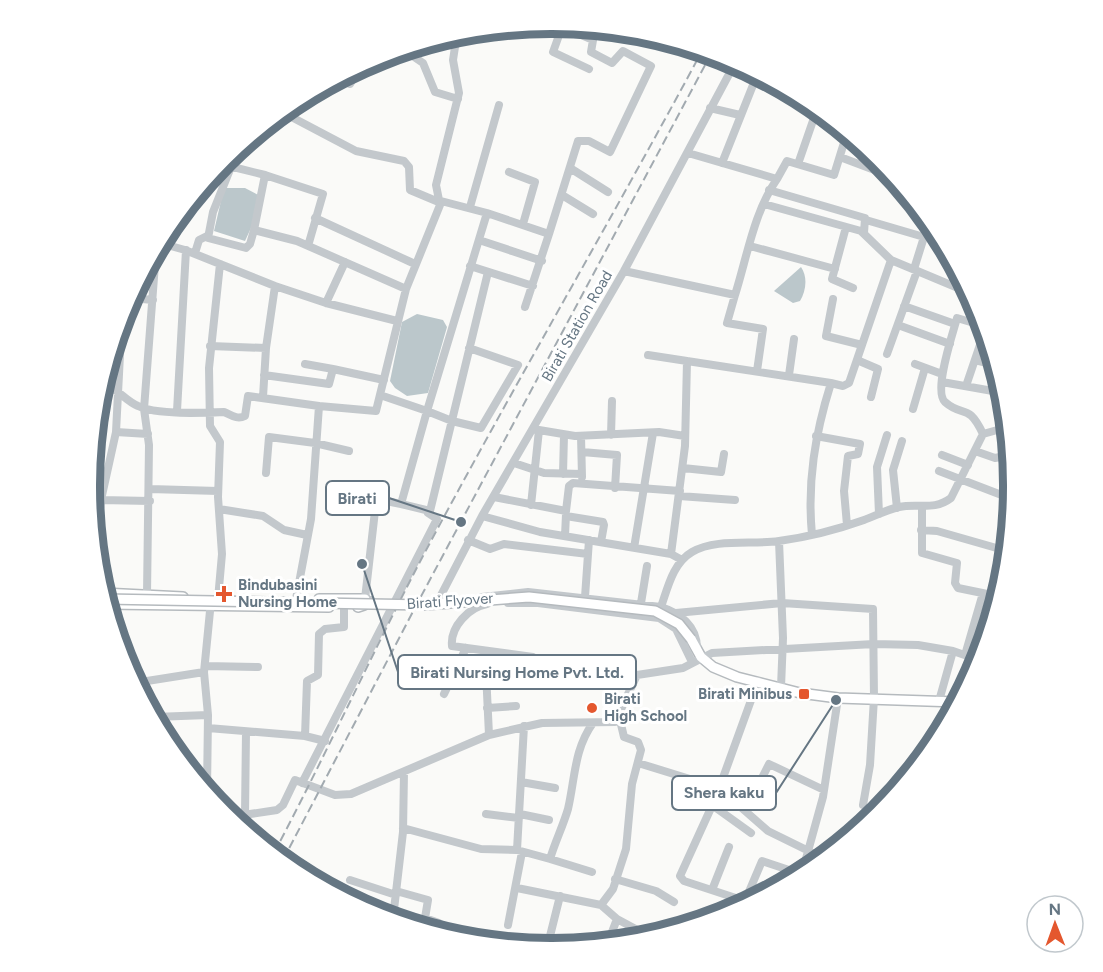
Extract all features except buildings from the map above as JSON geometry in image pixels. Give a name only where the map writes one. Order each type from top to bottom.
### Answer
[{"type":"main road","points":[[113,592],[213,602],[349,607],[363,606],[365,599],[296,599],[213,602],[115,604]]},
{"type":"main road","name":"Birati Flyover","points":[[114,599],[424,605],[529,597],[655,611],[679,624],[691,639],[696,656]]},
{"type":"main road","points":[[696,656],[713,667],[811,695],[948,702]]},
{"type":"street","points":[[557,34],[553,52],[589,69]]},
{"type":"street","points":[[525,307],[542,261],[579,139],[589,141],[605,152],[611,150],[651,66],[623,51],[612,63],[592,53],[593,40],[581,35]]},
{"type":"street","points":[[111,388],[144,409],[224,412],[230,417],[244,417],[247,397],[263,397],[374,413],[406,288],[441,202],[436,185],[440,162],[458,99],[453,60],[455,45]]},
{"type":"street","points":[[413,56],[423,63],[435,92],[458,99]]},
{"type":"street","name":"Birati Station Road","points":[[438,601],[468,540],[536,430],[624,271],[730,72]]},
{"type":"street","points":[[722,163],[754,83]]},
{"type":"street","points":[[470,207],[499,105]]},
{"type":"street","points":[[710,108],[740,115]]},
{"type":"street","points":[[292,117],[356,151],[404,161],[409,167],[410,190],[441,202],[470,207],[549,234]]},
{"type":"street","points":[[798,164],[814,119]]},
{"type":"street","points":[[757,371],[763,329],[727,323],[769,190],[787,161],[833,176],[844,143]]},
{"type":"street","points":[[688,153],[777,179]]},
{"type":"street","points":[[840,157],[874,170]]},
{"type":"street","points":[[232,167],[265,175],[323,194],[308,246]]},
{"type":"street","points":[[570,168],[608,192]]},
{"type":"street","points":[[207,237],[213,212],[230,169]]},
{"type":"street","points":[[509,172],[534,181],[523,224]]},
{"type":"street","points":[[177,411],[190,252],[199,240],[207,237],[246,248],[250,244],[265,175]]},
{"type":"street","points":[[769,190],[924,237],[916,270],[887,354]]},
{"type":"street","points":[[562,195],[593,214]]},
{"type":"street","points":[[764,204],[864,233],[891,260],[957,288]]},
{"type":"street","points":[[401,504],[487,213]]},
{"type":"street","points":[[315,218],[415,264]]},
{"type":"street","points":[[864,233],[866,220]]},
{"type":"street","points":[[846,227],[833,280],[853,288]]},
{"type":"street","points":[[254,230],[308,246],[406,288]]},
{"type":"street","points":[[479,240],[542,261]]},
{"type":"street","points":[[169,246],[326,303],[398,321]]},
{"type":"street","points":[[750,246],[835,269]]},
{"type":"street","points":[[648,355],[789,375],[843,386],[849,383],[891,260]]},
{"type":"street","points":[[326,303],[345,262]]},
{"type":"street","points":[[207,778],[208,715],[205,669],[213,602],[222,554],[218,491],[220,442],[210,428],[209,412],[210,346],[220,264]]},
{"type":"street","points":[[470,266],[533,286]]},
{"type":"street","points":[[624,271],[735,295]]},
{"type":"street","points":[[428,513],[489,272]]},
{"type":"street","points":[[147,594],[150,489],[148,434],[144,409],[154,274]]},
{"type":"street","points":[[263,397],[266,348],[275,286]]},
{"type":"street","points":[[833,298],[826,336],[862,345]]},
{"type":"street","points":[[141,299],[153,300]]},
{"type":"street","points":[[904,306],[955,324]]},
{"type":"street","points":[[973,324],[957,318],[942,378],[942,399],[973,415],[983,434]]},
{"type":"street","points":[[898,325],[950,344]]},
{"type":"street","points":[[789,375],[794,339]]},
{"type":"street","points":[[966,386],[980,343]]},
{"type":"street","points":[[210,346],[266,348]]},
{"type":"street","points":[[380,395],[452,421],[482,428],[518,364],[469,348]]},
{"type":"street","points":[[101,504],[116,432],[121,350]]},
{"type":"street","points":[[857,360],[878,369],[871,397]]},
{"type":"street","points":[[975,360],[986,363]]},
{"type":"street","points":[[670,554],[685,436],[687,361]]},
{"type":"street","points":[[305,364],[384,380]]},
{"type":"street","points":[[915,364],[942,378],[966,386],[993,391]]},
{"type":"street","points":[[913,409],[925,368]]},
{"type":"street","points":[[264,375],[329,384],[333,369]]},
{"type":"street","points":[[812,536],[809,508],[816,436],[831,383]]},
{"type":"street","points":[[611,435],[612,401]]},
{"type":"street","points":[[296,599],[311,513],[319,406]]},
{"type":"street","points":[[983,434],[999,429]]},
{"type":"street","points":[[531,504],[536,471],[536,430],[581,436],[653,433],[685,436]]},
{"type":"street","points":[[116,432],[148,434]]},
{"type":"street","points":[[634,548],[653,433]]},
{"type":"street","points":[[661,607],[681,560],[694,550],[714,544],[779,541],[812,536],[897,508],[942,505],[951,498],[983,434]]},
{"type":"street","points":[[564,435],[564,474]]},
{"type":"street","points":[[879,514],[877,467],[887,435]]},
{"type":"street","points":[[581,436],[582,484]]},
{"type":"street","points":[[816,436],[860,444],[858,454],[848,456],[844,491],[847,525]]},
{"type":"street","points":[[266,472],[269,437],[315,443],[349,451]]},
{"type":"street","points":[[897,508],[893,470],[902,441]]},
{"type":"street","points":[[975,452],[995,458],[1002,457]]},
{"type":"street","points":[[582,453],[616,455],[615,488]]},
{"type":"street","points":[[682,468],[721,472],[724,454]]},
{"type":"street","points":[[942,454],[968,465]]},
{"type":"street","points":[[513,464],[536,471],[582,474]]},
{"type":"street","points":[[939,471],[1003,495]]},
{"type":"street","points":[[565,536],[570,484],[735,500]]},
{"type":"street","points":[[150,489],[218,491]]},
{"type":"street","points":[[494,497],[603,522],[601,542]]},
{"type":"street","points":[[101,500],[150,501]]},
{"type":"street","points":[[302,783],[325,741],[396,601],[437,519],[428,513],[381,500],[376,502],[365,599],[396,601],[438,601],[521,592],[641,603],[676,613],[697,637],[696,656]]},
{"type":"street","points":[[219,508],[263,516],[281,529],[307,535]]},
{"type":"street","points":[[922,508],[922,553],[955,561],[958,565],[956,586],[990,594]]},
{"type":"street","points":[[482,516],[565,536],[670,554],[681,560]]},
{"type":"street","points":[[921,530],[936,531],[999,548]]},
{"type":"street","points":[[468,540],[490,549],[504,544],[588,554]]},
{"type":"street","points":[[585,597],[590,540]]},
{"type":"street","points":[[779,541],[782,687]]},
{"type":"street","points":[[641,603],[647,566]]},
{"type":"street","points":[[965,655],[983,593]]},
{"type":"street","points":[[696,656],[676,629],[659,618],[538,603],[486,604],[471,608],[463,617],[451,643],[452,646],[534,658],[538,677],[583,680],[590,664],[637,675],[670,672],[683,668],[696,656],[712,653],[874,644],[918,645],[953,651],[970,657]]},
{"type":"street","points":[[676,613],[782,603],[870,607],[875,612],[874,698],[870,765],[863,805]]},
{"type":"street","points":[[305,736],[307,681],[318,675],[319,634],[325,629],[344,627],[349,607]]},
{"type":"street","points":[[444,694],[466,648]]},
{"type":"street","points":[[484,651],[489,735]]},
{"type":"street","points":[[939,701],[953,651]]},
{"type":"street","points":[[147,681],[205,669],[258,667]]},
{"type":"street","points":[[601,904],[613,889],[626,849],[632,784],[640,745],[624,737],[619,716],[621,704],[637,675]]},
{"type":"street","points":[[736,898],[684,881],[680,876],[719,788],[758,681]]},
{"type":"street","points":[[486,686],[512,686]]},
{"type":"street","points":[[806,858],[824,790],[838,698]]},
{"type":"street","points":[[487,708],[516,706]]},
{"type":"street","points":[[163,717],[208,715]]},
{"type":"street","points":[[246,732],[245,814],[278,810],[283,806],[295,780],[334,795],[351,794],[489,735],[524,726],[615,722],[619,716]]},
{"type":"street","points":[[550,859],[568,807],[572,775],[584,735],[593,723]]},
{"type":"street","points":[[508,925],[517,888],[520,851],[519,816],[524,726]]},
{"type":"street","points":[[208,728],[305,736],[325,741]]},
{"type":"street","points":[[638,763],[719,788],[768,831],[812,854]]},
{"type":"street","points":[[756,790],[769,764],[824,790]]},
{"type":"street","points":[[394,909],[403,828],[404,772]]},
{"type":"street","points":[[522,782],[555,788]]},
{"type":"street","points":[[712,805],[751,833]]},
{"type":"street","points":[[486,814],[549,820]]},
{"type":"street","points":[[403,828],[481,849],[520,851],[592,872]]},
{"type":"street","points":[[712,890],[729,847]]},
{"type":"street","points":[[751,891],[762,861],[788,870]]},
{"type":"street","points":[[615,879],[656,891],[674,902]]},
{"type":"street","points":[[350,880],[428,900],[426,918],[439,923]]},
{"type":"street","points":[[517,888],[601,904],[617,919],[637,930]]},
{"type":"street","points":[[550,938],[560,896]]},
{"type":"street","points":[[610,934],[617,919]]},
{"type":"shaded area","points":[[224,188],[245,188],[262,197],[261,206],[245,241],[214,231]]},
{"type":"shaded area","points":[[801,267],[805,275],[804,293],[800,301],[793,303],[774,291]]},
{"type":"shaded area","points":[[417,314],[443,320],[447,327],[428,393],[407,396],[395,388],[390,381],[402,322]]},
{"type":"railway","points":[[278,845],[432,539],[698,58]]},
{"type":"railway","points":[[287,851],[707,62]]},
{"type":"place","name":"Birati","points":[[461,522]]},
{"type":"place","name":"Birati Nursing Home Pvt. Ltd.","points":[[362,564]]},
{"type":"place","name":"Bindubasini Nursing Home","points":[[224,594]]},
{"type":"place","name":"Birati Minibus","points":[[804,694]]},
{"type":"place","name":"Shera kaku","points":[[836,700]]},
{"type":"place","name":"Birati High School","points":[[592,708]]}]
